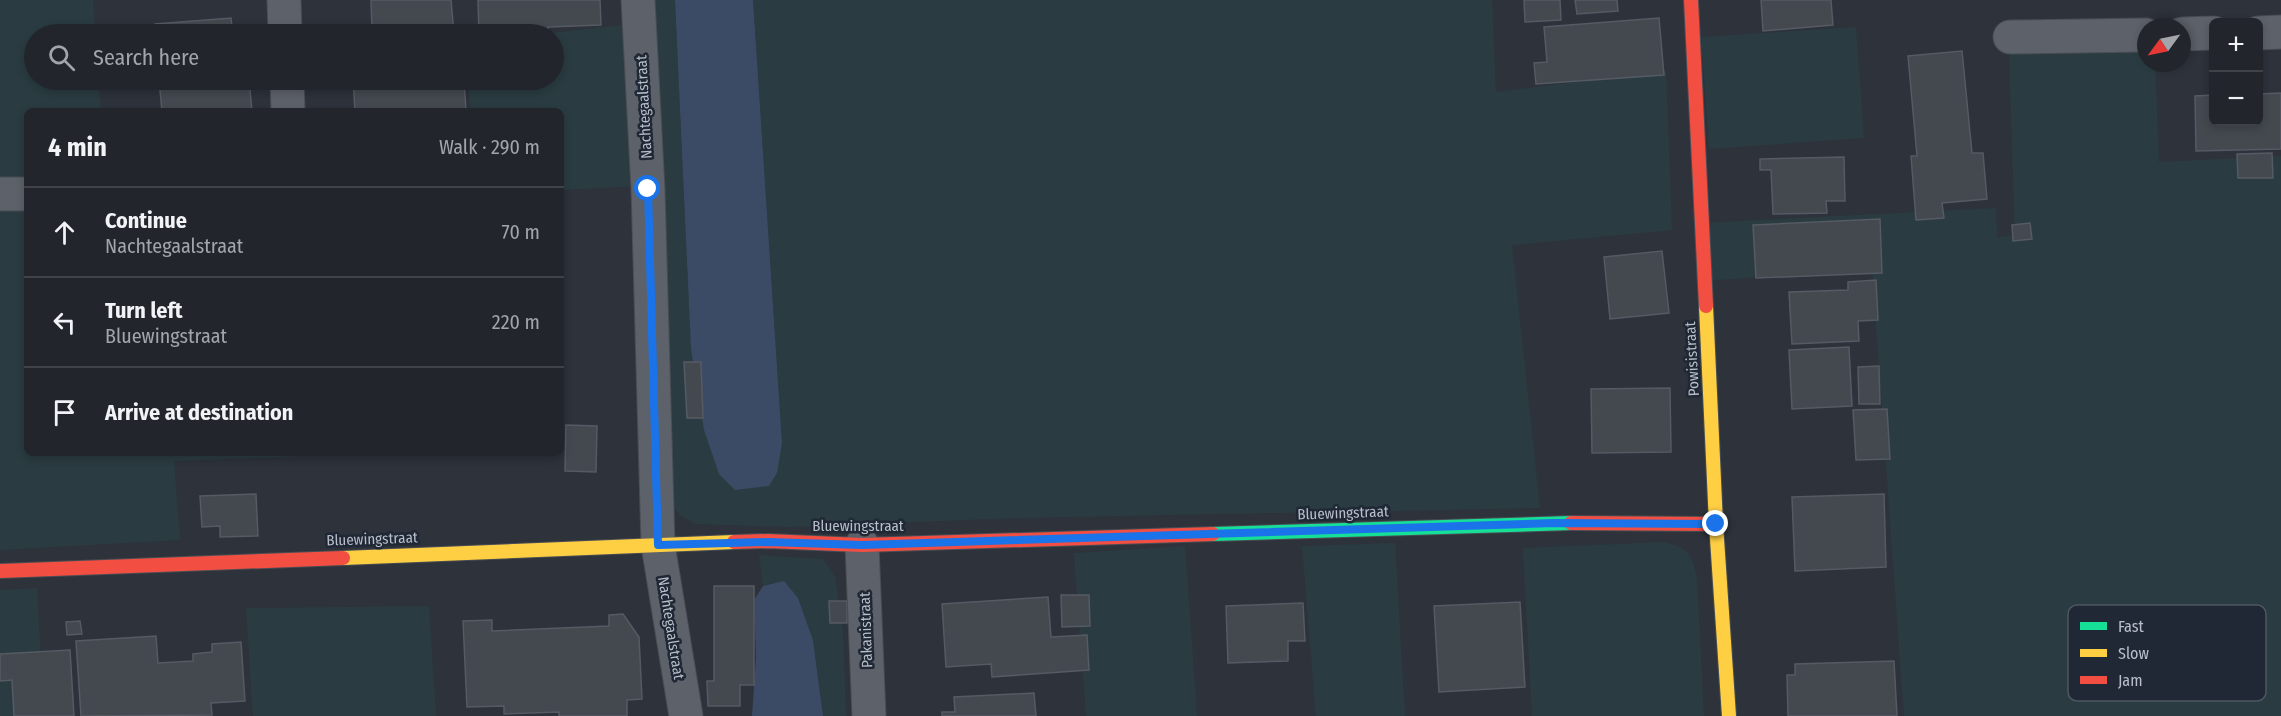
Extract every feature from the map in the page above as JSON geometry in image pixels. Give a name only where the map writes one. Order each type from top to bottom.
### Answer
[{"type":"street","points":[[284,0],[285,24]]},
{"type":"street","name":"Nachtegaalstraat","points":[[638,0],[648,201],[658,545],[686,716]]},
{"type":"street","name":"Powisistraat","points":[[1691,0],[1716,524],[1730,716]]},
{"type":"street","points":[[2263,33],[2281,32]]},
{"type":"street","points":[[2191,34],[2209,33]]},
{"type":"street","points":[[2010,37],[2137,35]]},
{"type":"street","points":[[287,90],[288,108]]},
{"type":"street","points":[[0,195],[24,194]]},
{"type":"street","name":"Bluewingstraat","points":[[0,571],[658,545],[768,542],[862,545],[1554,523],[1716,524]]},
{"type":"street","name":"Pakanistraat","points":[[862,545],[869,716]]},
{"type":"shaded area","points":[[0,0],[93,0],[94,24],[24,24],[24,90],[99,90],[101,108],[24,108],[24,183],[0,185]]},
{"type":"shaded area","points":[[650,0],[675,0],[691,349],[782,443],[753,0],[1492,0],[1496,92],[1666,71],[1672,230],[1512,245],[1540,508],[1017,518],[788,527],[696,524],[680,515],[669,502]]},
{"type":"shaded area","points":[[631,24],[642,186],[564,190],[564,108],[470,108],[469,90],[564,90],[564,32]]},
{"type":"shaded area","points":[[1856,27],[1864,138],[1709,149],[1701,37]]},
{"type":"shaded area","points":[[2137,47],[2137,72],[2155,72],[2159,162],[2281,156],[2281,716],[1904,716],[1872,268],[1706,281],[1702,223],[1996,208],[1997,237],[2015,236],[2009,51]]},
{"type":"shaded area","points":[[0,202],[24,202],[24,456],[304,456],[174,461],[180,540],[0,550]]},
{"type":"shaded area","points":[[1663,542],[1684,550],[1694,564],[1697,580],[1704,716],[1532,716],[1523,548]]},
{"type":"shaded area","points":[[1395,543],[1405,716],[1316,716],[1302,546]]},
{"type":"shaded area","points":[[1185,546],[1197,716],[1086,716],[1074,553]]},
{"type":"shaded area","points":[[759,555],[823,559],[835,577],[843,630],[846,716],[823,716],[813,640],[798,598],[784,582],[763,586]]},
{"type":"shaded area","points":[[37,588],[44,716],[0,716],[0,590]]},
{"type":"shaded area","points":[[429,606],[436,716],[253,716],[246,608]]},
{"type":"water","points":[[675,0],[753,0],[782,443],[777,473],[769,486],[735,490],[719,474],[704,430],[691,349]]},
{"type":"water","points":[[784,581],[798,598],[813,640],[823,716],[752,716],[756,658],[754,600],[763,586]]},
{"type":"building","points":[[371,0],[451,0],[453,24],[372,24]]},
{"type":"building","points":[[478,0],[600,0],[601,25],[479,24]]},
{"type":"building","points":[[1524,0],[1560,0],[1561,20],[1525,22]]},
{"type":"building","points":[[1575,0],[1617,0],[1618,11],[1577,14]]},
{"type":"building","points":[[1761,0],[1831,0],[1833,25],[1763,31]]},
{"type":"building","points":[[231,18],[232,24],[155,24]]},
{"type":"building","points":[[1659,18],[1664,75],[1536,84],[1534,63],[1547,62],[1544,27]]},
{"type":"building","points":[[1962,51],[1972,153],[1983,153],[1987,199],[1942,203],[1944,218],[1916,220],[1911,156],[1917,156],[1908,56]]},
{"type":"building","points":[[160,90],[250,90],[252,108],[162,108]]},
{"type":"building","points":[[354,90],[465,90],[466,108],[355,108]]},
{"type":"building","points":[[2281,93],[2281,149],[2196,151],[2195,96],[2209,95],[2209,126],[2263,126],[2263,94]]},
{"type":"building","points":[[2272,153],[2273,178],[2238,178],[2237,154]]},
{"type":"building","points":[[1844,157],[1845,201],[1826,201],[1827,213],[1773,214],[1771,170],[1760,170],[1760,159]]},
{"type":"building","points":[[1880,219],[1882,273],[1756,278],[1753,225]]},
{"type":"building","points":[[2030,223],[2032,239],[2013,241],[2012,225]]},
{"type":"building","points":[[1662,251],[1669,313],[1610,319],[1604,257]]},
{"type":"building","points":[[1876,280],[1878,320],[1858,321],[1859,341],[1792,344],[1789,292],[1848,290],[1848,282]]},
{"type":"building","points":[[1849,347],[1852,406],[1792,409],[1789,350]]},
{"type":"building","points":[[684,362],[701,362],[703,418],[687,418]]},
{"type":"building","points":[[1879,366],[1880,404],[1859,404],[1858,367]]},
{"type":"building","points":[[1670,388],[1671,452],[1592,453],[1591,389]]},
{"type":"building","points":[[1887,409],[1890,459],[1856,460],[1853,410]]},
{"type":"building","points":[[566,425],[597,426],[596,472],[565,471]]},
{"type":"building","points":[[256,494],[258,536],[220,537],[220,526],[202,527],[200,496]]},
{"type":"building","points":[[1884,494],[1886,567],[1795,571],[1792,497]]},
{"type":"building","points":[[714,586],[754,586],[754,685],[740,685],[740,706],[708,706],[707,681],[714,681]]},
{"type":"building","points":[[1061,595],[1089,595],[1090,626],[1062,627]]},
{"type":"building","points":[[1048,597],[1051,637],[1087,635],[1089,670],[992,677],[991,664],[946,667],[942,604]]},
{"type":"building","points":[[829,601],[847,601],[847,623],[830,623]]},
{"type":"building","points":[[1520,602],[1525,687],[1439,692],[1434,606]]},
{"type":"building","points":[[1303,603],[1305,641],[1288,641],[1288,661],[1228,663],[1226,606]]},
{"type":"building","points":[[623,614],[639,637],[642,699],[627,700],[627,716],[559,716],[559,712],[504,714],[504,706],[467,707],[463,621],[492,620],[492,631],[609,626],[609,615]]},
{"type":"building","points":[[80,621],[82,634],[67,635],[66,622]]},
{"type":"building","points":[[156,636],[158,663],[193,661],[193,654],[212,652],[212,644],[241,642],[245,701],[211,703],[212,715],[81,716],[76,641]]},
{"type":"building","points":[[70,650],[74,716],[14,716],[12,680],[0,681],[0,654]]},
{"type":"building","points":[[1894,661],[1897,716],[1788,716],[1787,675],[1795,675],[1795,664]]},
{"type":"building","points":[[1034,693],[1036,716],[942,716],[942,712],[955,712],[954,697]]},
{"type":"traffic: fast","points":[[1213,534],[1571,523]]},
{"type":"traffic: slow","points":[[1706,306],[1716,524],[1729,716]]},
{"type":"traffic: slow","points":[[343,558],[734,542]]},
{"type":"traffic: jam","points":[[1691,0],[1706,306]]},
{"type":"traffic: jam","points":[[1571,523],[1716,524]]},
{"type":"traffic: jam","points":[[734,542],[862,545],[1213,534]]},
{"type":"traffic: jam","points":[[0,571],[343,558]]},
{"type":"route","points":[[648,189],[658,545],[768,542],[862,545],[1554,523],[1716,524]]}]
